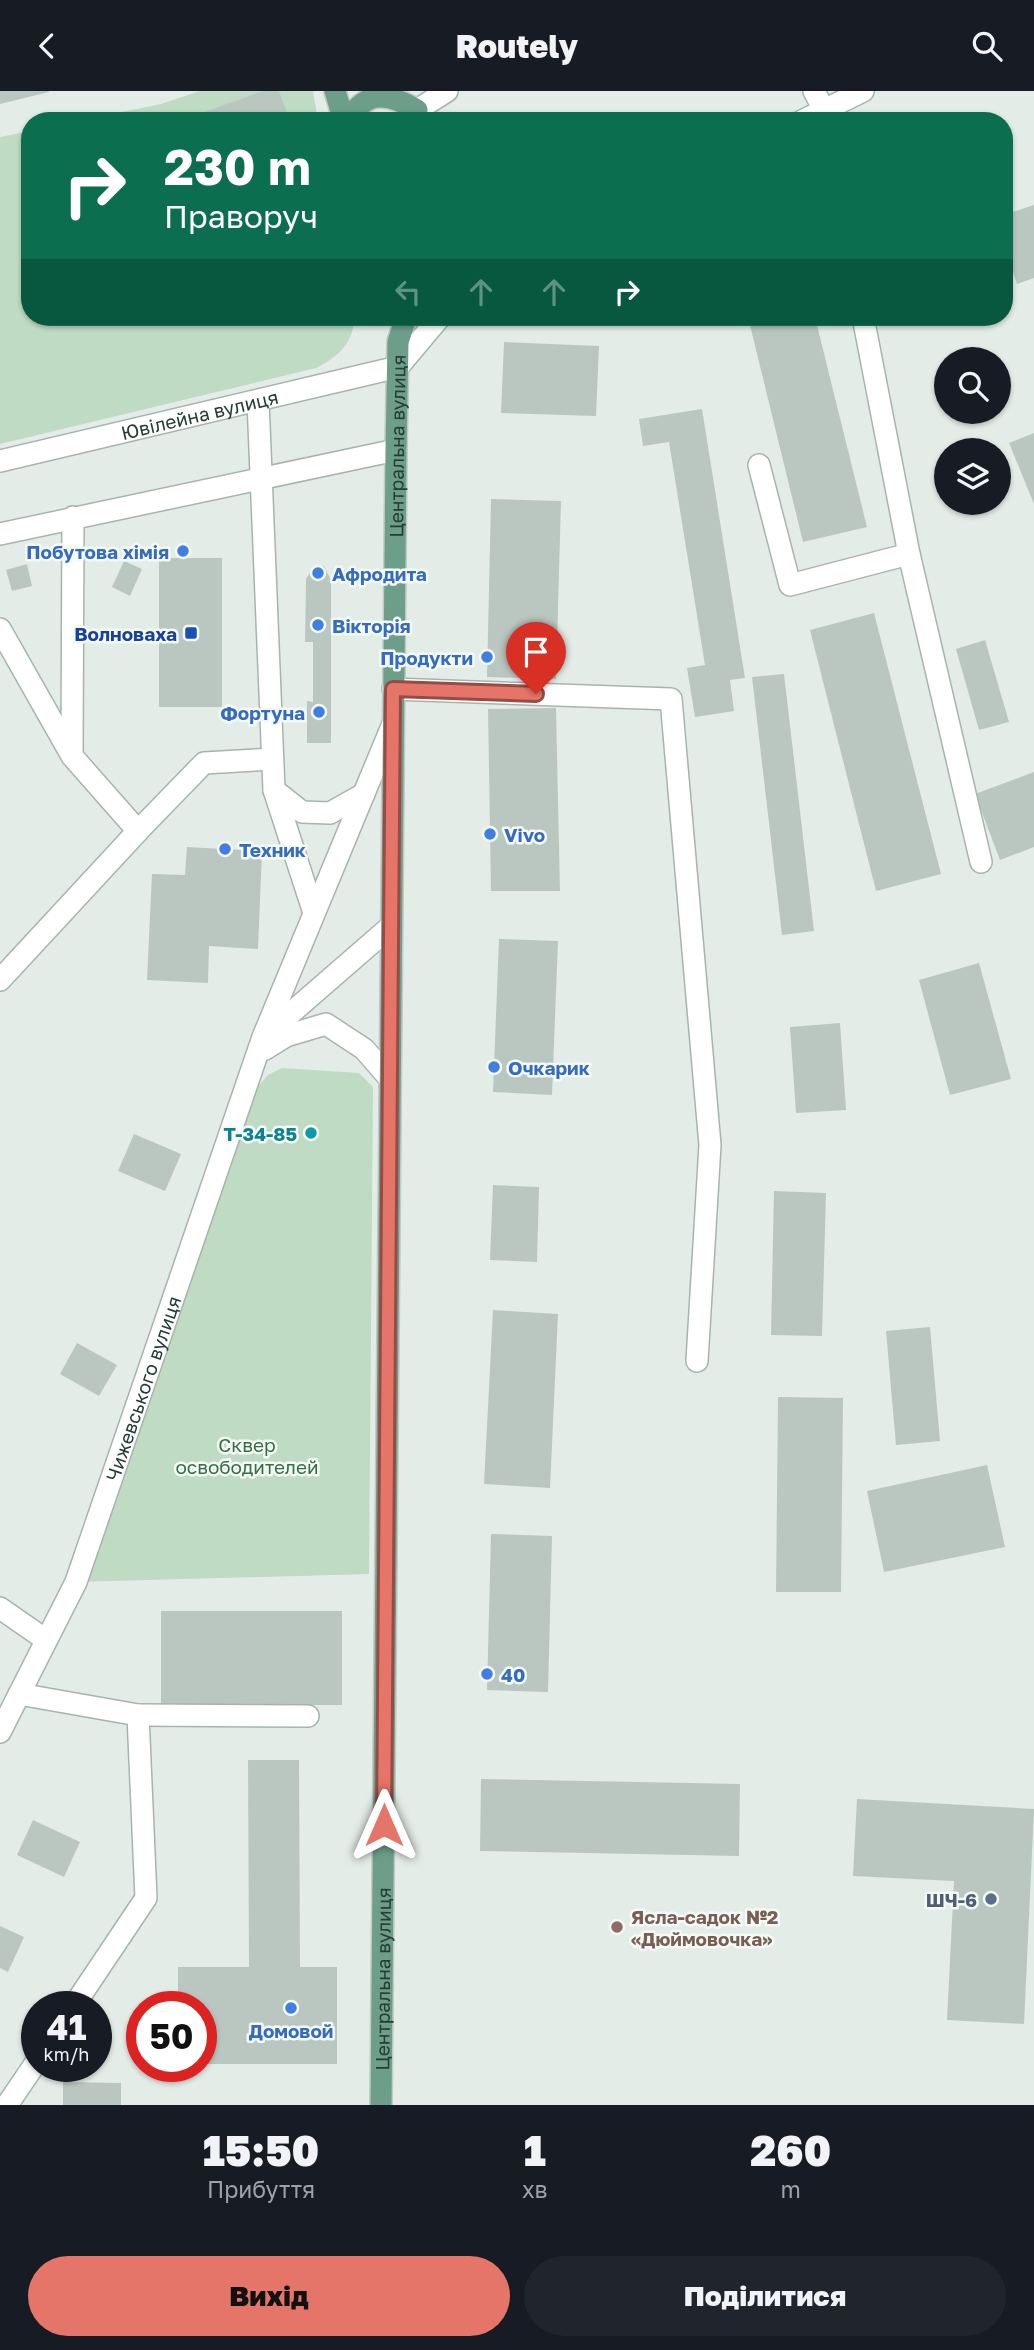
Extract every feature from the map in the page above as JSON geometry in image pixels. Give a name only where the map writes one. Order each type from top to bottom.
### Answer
[{"type":"main road","points":[[335,91],[342,112]]},
{"type":"main road","points":[[350,112],[355,104],[375,92],[392,93],[418,111]]},
{"type":"main road","name":"Центральна вулиця","points":[[392,326],[398,342]]},
{"type":"main road","name":"Центральна вулиця","points":[[381,2105],[392,726],[398,342],[402,326]]},
{"type":"street","points":[[418,111],[447,91]]},
{"type":"street","points":[[821,107],[863,91]]},
{"type":"street","points":[[398,367],[432,326]]},
{"type":"street","points":[[865,326],[909,554],[981,862]]},
{"type":"street","name":"Ювілейна вулиця","points":[[0,461],[398,367]]},
{"type":"street","points":[[258,401],[274,790],[314,913]]},
{"type":"street","points":[[0,534],[396,450]]},
{"type":"street","points":[[759,465],[790,585],[909,554]]},
{"type":"street","points":[[72,756],[73,517]]},
{"type":"street","points":[[0,629],[72,756],[138,831]]},
{"type":"street","points":[[393,689],[671,699],[710,1145],[697,1361]]},
{"type":"street","name":"Чижевського вулиця","points":[[0,1732],[76,1582],[261,1045],[392,726]]},
{"type":"street","points":[[0,980],[204,763],[272,759]]},
{"type":"street","points":[[274,790],[302,812],[330,813],[364,794]]},
{"type":"street","points":[[261,1045],[390,927]]},
{"type":"street","points":[[261,1045],[326,1024],[364,1049],[390,1079]]},
{"type":"street","points":[[0,1608],[46,1640]]},
{"type":"street","points":[[19,1694],[138,1714],[308,1716]]},
{"type":"street","points":[[84,1991],[146,1898],[138,1714]]},
{"type":"street","points":[[7,2105],[23,2082]]},
{"type":"green space","points":[[200,91],[313,91],[316,112],[122,112],[161,104]]},
{"type":"green space","points":[[21,133],[21,326],[353,326],[348,342],[338,354],[316,368],[0,444],[0,137]]},
{"type":"green space","name":"Сквер освободителей","points":[[282,1068],[359,1073],[373,1087],[369,1574],[76,1582],[240,1107],[268,1075]]},
{"type":"building","points":[[0,91],[49,91],[49,92],[0,104]]},
{"type":"building","points":[[263,91],[279,91],[287,112],[204,112]]},
{"type":"building","points":[[1034,205],[1034,278],[1017,284],[1013,272],[1013,212]]},
{"type":"building","points":[[750,326],[817,326],[867,527],[803,542]]},
{"type":"building","points":[[504,342],[599,346],[596,416],[501,413]]},
{"type":"building","points":[[702,409],[745,678],[730,680],[734,711],[695,717],[687,668],[705,665],[669,442],[643,446],[639,419]]},
{"type":"building","points":[[1034,433],[1034,504],[1011,448],[1011,442]]},
{"type":"building","points":[[491,499],[561,501],[556,679],[487,677]]},
{"type":"building","name":"Волноваха","points":[[159,558],[222,558],[222,707],[159,707]]},
{"type":"building","points":[[124,561],[142,569],[130,596],[112,587]]},
{"type":"building","points":[[27,564],[32,586],[12,591],[6,570]]},
{"type":"building","points":[[314,566],[324,566],[331,580],[331,743],[307,743],[307,701],[313,702],[313,642],[305,642],[306,579]]},
{"type":"building","points":[[874,613],[941,874],[876,891],[810,630]]},
{"type":"building","points":[[985,640],[1009,722],[979,730],[956,649]]},
{"type":"building","points":[[784,674],[814,931],[782,935],[752,677]]},
{"type":"building","points":[[556,708],[560,891],[491,891],[488,709]]},
{"type":"building","points":[[1034,772],[1034,847],[1000,860],[975,794]]},
{"type":"building","points":[[187,847],[262,851],[258,949],[209,946],[208,983],[147,980],[152,874],[185,875]]},
{"type":"building","points":[[499,939],[558,941],[552,1095],[493,1092]]},
{"type":"building","points":[[979,963],[1011,1079],[950,1095],[919,980]]},
{"type":"building","points":[[840,1023],[846,1110],[796,1113],[790,1027]]},
{"type":"building","points":[[134,1134],[181,1154],[165,1191],[118,1171]]},
{"type":"building","points":[[493,1185],[539,1187],[537,1262],[490,1260]]},
{"type":"building","points":[[774,1191],[826,1193],[822,1336],[771,1335]]},
{"type":"building","points":[[493,1310],[558,1314],[550,1488],[484,1484]]},
{"type":"building","points":[[930,1327],[940,1441],[896,1445],[886,1331]]},
{"type":"building","points":[[77,1343],[117,1365],[99,1396],[60,1374]]},
{"type":"building","points":[[778,1397],[843,1398],[841,1592],[776,1592]]},
{"type":"building","points":[[987,1465],[1005,1547],[884,1572],[867,1491]]},
{"type":"building","points":[[491,1534],[552,1536],[548,1692],[487,1690]]},
{"type":"building","points":[[161,1611],[342,1611],[342,1705],[161,1705]]},
{"type":"building","points":[[248,1760],[299,1760],[300,1967],[337,1967],[337,2064],[217,2064],[217,1991],[178,1991],[178,1967],[249,1967]]},
{"type":"building","points":[[481,1779],[740,1784],[739,1856],[480,1851]]},
{"type":"building","points":[[857,1799],[1034,1809],[1024,2024],[947,2020],[954,1881],[853,1876]]},
{"type":"building","points":[[33,1820],[80,1842],[64,1877],[17,1855]]},
{"type":"building","points":[[0,1926],[24,1937],[8,1972],[0,1968]]},
{"type":"building","points":[[63,2082],[121,2083],[121,2105],[63,2105]]},
{"type":"place","name":"Побутова хімія","points":[[183,551]]},
{"type":"place","name":"Афродита","points":[[318,573]]},
{"type":"place","name":"Вікторія","points":[[318,625]]},
{"type":"place","name":"Волноваха","points":[[191,633]]},
{"type":"place","name":"Продукти","points":[[487,657]]},
{"type":"place","name":"Фортуна","points":[[319,712]]},
{"type":"place","name":"Vivo","points":[[490,834]]},
{"type":"place","name":"Техник","points":[[225,849]]},
{"type":"place","name":"Очкарик","points":[[494,1067]]},
{"type":"place","name":"Т-34-85","points":[[311,1133]]},
{"type":"place","name":"40","points":[[487,1674]]},
{"type":"place","name":"ШЧ-6","points":[[991,1899]]},
{"type":"place","name":"Ясла-садок №2 «Дюймовочка»","points":[[617,1927]]},
{"type":"place","name":"Домовой","points":[[291,2008]]},
{"type":"route","points":[[384,1825],[393,689],[536,694]]}]
